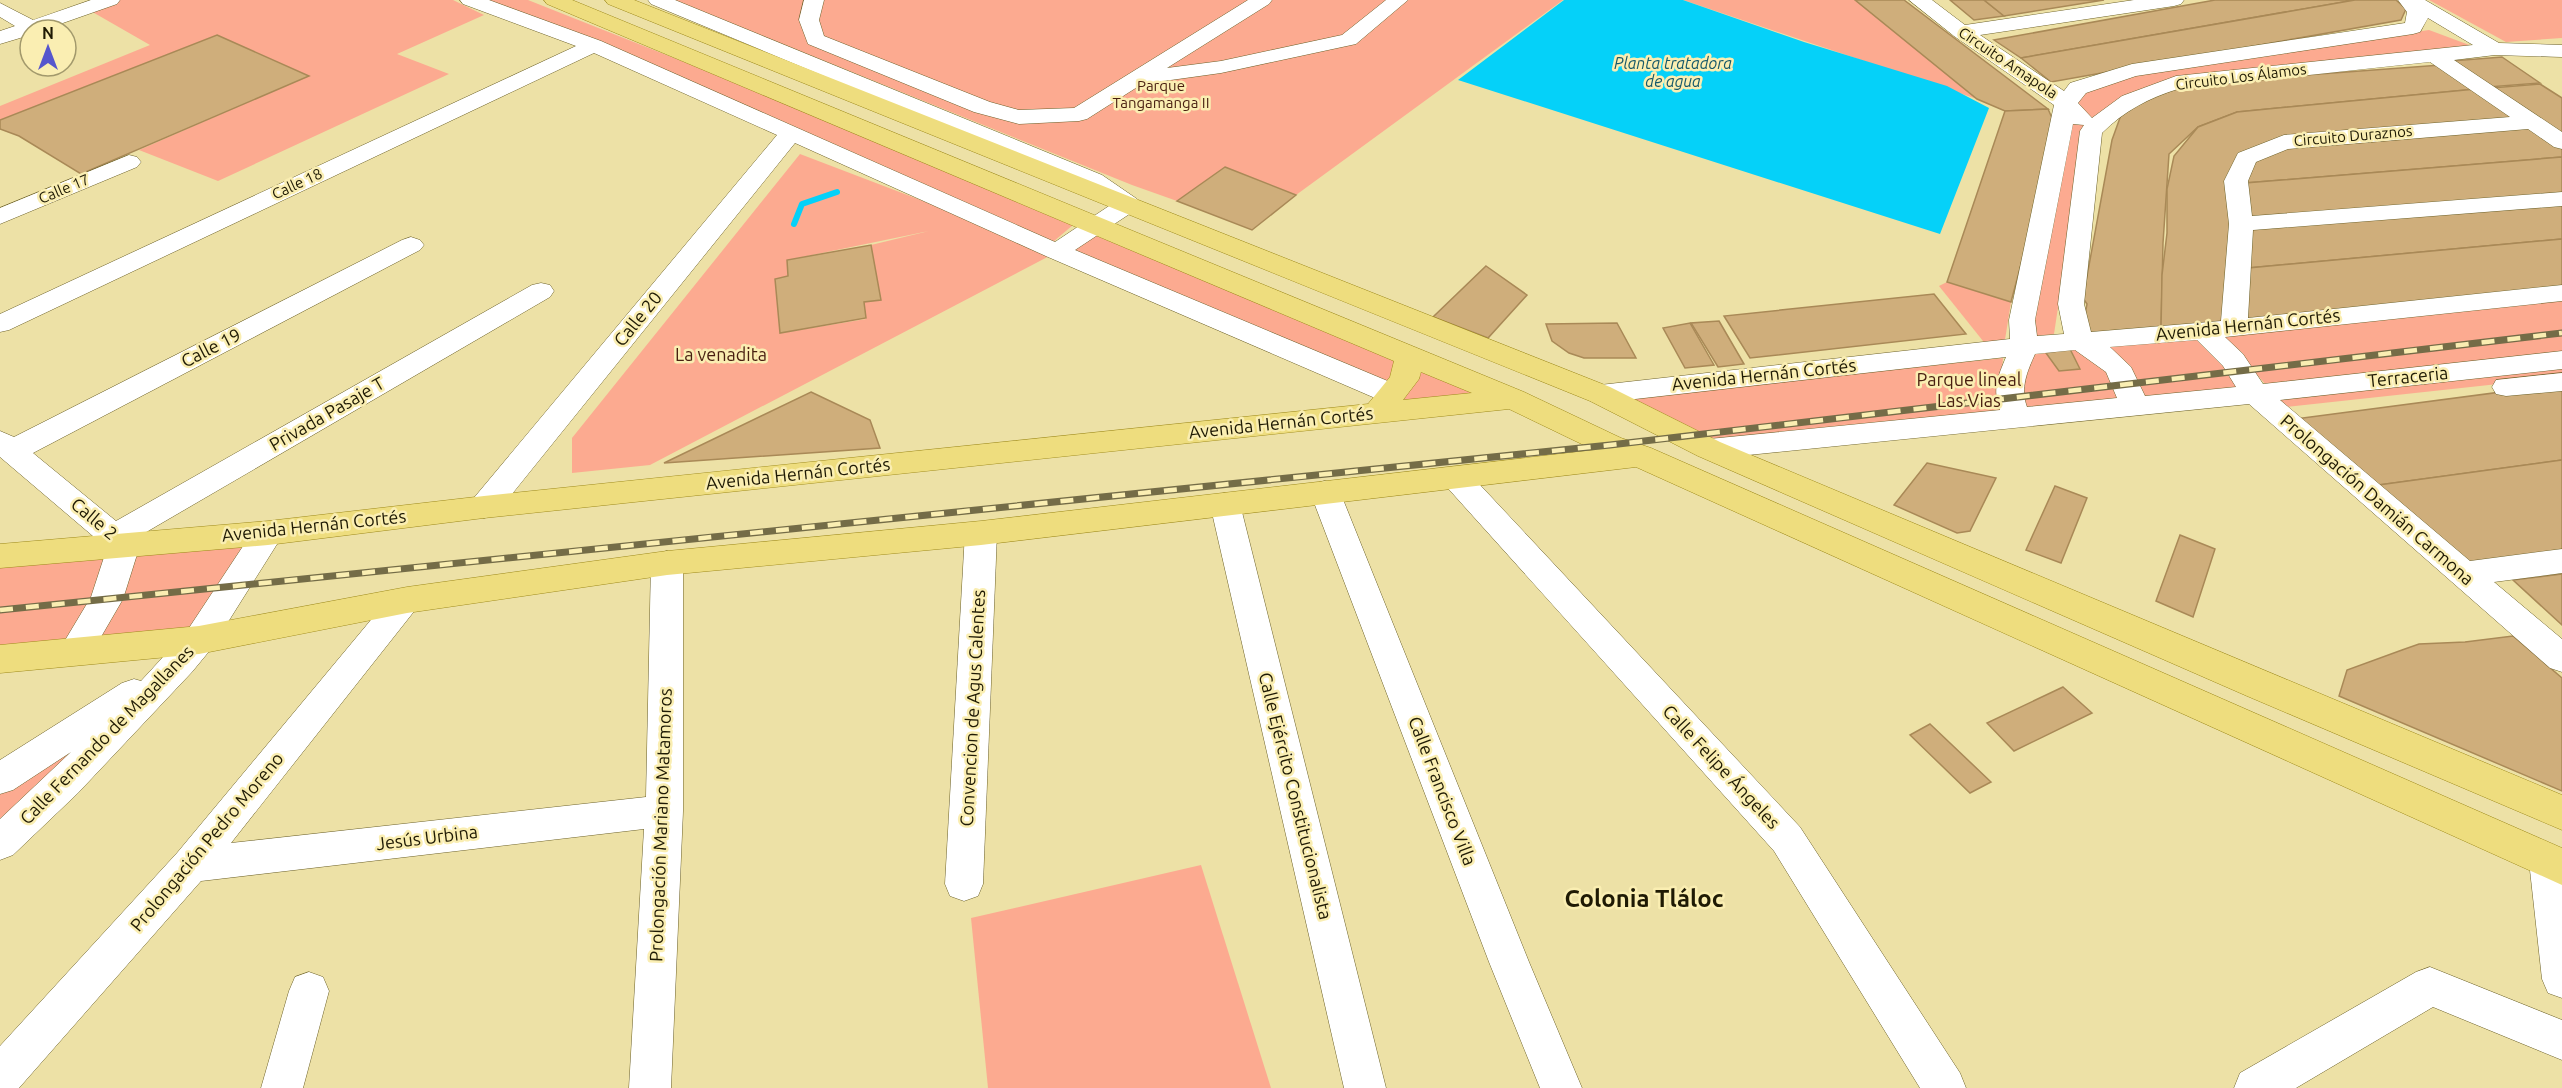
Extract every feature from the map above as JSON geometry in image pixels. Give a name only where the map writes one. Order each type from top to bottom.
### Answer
[{"type":"main road","points":[[554,0],[1513,399],[1610,445],[1640,456],[2555,864]]},
{"type":"main road","points":[[618,0],[859,89],[1128,204],[1600,393],[1709,449],[2562,813]]},
{"type":"main road","points":[[1385,403],[1404,379],[1410,356]]},
{"type":"main road","name":"Avenida Hernán Cortés","points":[[0,556],[119,541],[268,533],[1385,403],[1513,399],[1600,393]]},
{"type":"main road","points":[[0,659],[75,652],[189,651],[407,600],[667,563],[981,533],[1709,449]]},
{"type":"street","points":[[57,18],[110,0]]},
{"type":"street","points":[[470,0],[594,45],[792,132],[1385,403]]},
{"type":"street","points":[[658,0],[859,89]]},
{"type":"street","points":[[814,0],[809,20],[815,40],[982,107],[1019,117],[1079,114],[1262,0]]},
{"type":"street","points":[[1135,79],[1221,67],[1349,39],[1398,0]]},
{"type":"street","name":"Circuito Amapola","points":[[1919,0],[1961,32],[2066,103],[2091,131]]},
{"type":"street","points":[[1961,32],[2175,0]]},
{"type":"street","points":[[2409,0],[2495,49]]},
{"type":"street","name":"Circuito Los Álamos","points":[[2066,103],[2078,88],[2132,70],[2413,28],[2418,18],[2409,0]]},
{"type":"street","points":[[0,9],[18,19]]},
{"type":"street","points":[[0,38],[18,32]]},
{"type":"street","name":"Calle 18","points":[[0,324],[594,45]]},
{"type":"street","name":"Circuito Los Álamos","points":[[2091,131],[2108,114],[2132,99],[2176,83],[2495,49],[2562,52]]},
{"type":"street","points":[[2433,56],[2562,142]]},
{"type":"street","points":[[2132,70],[2163,87]]},
{"type":"street","points":[[2017,418],[2009,397],[2012,378],[2024,346],[2022,320],[2066,103]]},
{"type":"street","name":"Circuito Duraznos","points":[[2234,327],[2241,224],[2236,180],[2246,158],[2284,142],[2531,122]]},
{"type":"street","points":[[2091,131],[2071,304],[2079,341],[2108,358],[2122,372],[2134,406]]},
{"type":"street","name":"Calle 20","points":[[484,507],[792,132]]},
{"type":"street","name":"Calle 17","points":[[0,217],[129,162]]},
{"type":"street","points":[[2241,224],[2562,200]]},
{"type":"street","points":[[1057,252],[1128,204]]},
{"type":"street","name":"Calle 19","points":[[6,446],[411,245]]},
{"type":"street","name":"Privada Pasaje T","points":[[119,541],[541,291]]},
{"type":"street","name":"Avenida Hernán Cortés","points":[[1600,393],[2024,346],[2203,331],[2562,293]]},
{"type":"street","name":"Prolongación Damián Carmona","points":[[2203,331],[2233,360],[2264,402],[2562,659]]},
{"type":"street","name":"Terraceria","points":[[2264,402],[2562,360]]},
{"type":"street","points":[[1709,449],[2134,406],[2264,402],[2562,382]]},
{"type":"street","name":"Calle 2","points":[[6,446],[119,541],[107,598],[75,652]]},
{"type":"street","name":"Calle Felipe Ángeles","points":[[1456,478],[1787,839],[1945,1088]]},
{"type":"street","name":"Calle Francisco Villa","points":[[1325,492],[1561,1088]]},
{"type":"street","name":"Calle Ejército Constitucionalista","points":[[1225,504],[1365,1088]]},
{"type":"street","name":"Calle Fernando de Magallanes","points":[[0,843],[65,782],[189,651],[268,533]]},
{"type":"street","name":"Convencion de Agus Calentes","points":[[964,884],[981,533]]},
{"type":"street","points":[[2461,574],[2562,561]]},
{"type":"street","name":"Prolongación Mariano Matamoros","points":[[650,1088],[664,811],[667,563]]},
{"type":"street","name":"Prolongación Pedro Moreno","points":[[0,1077],[190,865],[407,600]]},
{"type":"street","points":[[0,779],[189,651]]},
{"type":"street","name":"Jesús Urbina","points":[[190,865],[664,811]]},
{"type":"street","points":[[2555,864],[2562,979]]},
{"type":"street","points":[[2255,1088],[2430,986],[2562,1040]]},
{"type":"street","points":[[282,1088],[309,991]]},
{"type":"green space","points":[[117,0],[453,0],[484,15],[397,54],[449,74],[218,181],[139,150],[308,76],[217,35],[0,120],[0,106],[69,78],[78,78],[78,74],[150,45],[89,10]]},
{"type":"green space","points":[[481,0],[528,0],[1080,219],[1053,242]]},
{"type":"green space","name":"Parque Tangamanga II","points":[[673,0],[1563,0],[1296,195],[1225,167],[1177,201],[1132,185]]},
{"type":"green space","points":[[1683,0],[1855,0],[1977,99]]},
{"type":"green space","points":[[2429,0],[2562,0],[2562,38],[2506,42]]},
{"type":"green space","points":[[2429,30],[2472,46],[2161,83],[2086,123],[2054,334],[2023,338],[2065,110],[2085,90],[2148,71]]},
{"type":"green space","name":"La venadita","points":[[800,154],[1057,252],[650,465],[572,473],[572,438]],"holes":[[[929,231],[871,245],[881,300],[864,302],[866,319],[781,333],[775,279],[788,276],[788,260]]]},
{"type":"green space","points":[[1092,234],[1403,365],[1382,390],[1062,254]]},
{"type":"green space","points":[[1947,282],[2011,302],[2004,346],[1987,346],[1939,286]]},
{"type":"green space","points":[[2562,299],[2562,377],[2286,407],[2221,335]]},
{"type":"green space","name":"Parque lineal Las Vias","points":[[2205,335],[2253,393],[2024,413],[2022,356],[2046,353],[2080,369],[2070,349]]},
{"type":"green space","name":"Parque lineal Las Vias","points":[[2003,358],[2000,395],[2006,415],[1717,442],[1628,397]]},
{"type":"green space","points":[[1420,367],[1477,395],[1396,403]]},
{"type":"green space","points":[[254,541],[194,631],[93,642],[134,551]]},
{"type":"green space","points":[[111,553],[100,584],[69,643],[0,650],[0,563]]},
{"type":"green space","points":[[104,727],[0,829],[0,792]]},
{"type":"green space","points":[[1201,865],[1271,1088],[988,1088],[971,918]]},
{"type":"water","name":"Planta tratadora de agua","points":[[1564,0],[1683,0],[1804,42],[1947,86],[1989,108],[1940,234],[1458,80]]},
{"type":"building","points":[[1855,0],[1904,0],[2048,109],[2005,111],[1977,99]]},
{"type":"building","points":[[1950,0],[1984,0],[2004,16],[1974,20]]},
{"type":"building","points":[[1984,0],[2104,0],[2004,16]]},
{"type":"building","points":[[2215,0],[2355,0],[2021,58],[1994,40]]},
{"type":"building","points":[[2355,0],[2396,0],[2406,9],[2401,20],[2051,82],[2021,58]]},
{"type":"building","points":[[217,35],[309,76],[81,174],[19,136],[0,129],[0,120]]},
{"type":"building","points":[[2502,57],[2540,83],[2488,87],[2451,61]]},
{"type":"building","points":[[2441,65],[2476,89],[2237,112],[2198,127],[2169,154],[2163,243],[2161,329],[2081,337],[2087,304],[2083,298],[2112,140],[2121,115],[2148,99],[2184,84]]},
{"type":"building","points":[[2540,84],[2562,98],[2562,137],[2491,88]]},
{"type":"building","points":[[2476,89],[2520,119],[2239,155],[2224,322],[2161,329],[2162,275],[2167,233],[2167,189],[2174,156],[2198,127],[2237,112]]},
{"type":"building","points":[[2048,109],[2057,129],[2011,302],[1947,282],[2005,111]]},
{"type":"building","points":[[2530,126],[2562,147],[2562,157],[2245,183],[2253,162],[2293,146]]},
{"type":"building","points":[[2562,157],[2562,195],[2250,219],[2245,183]]},
{"type":"building","points":[[1225,167],[1296,195],[1252,230],[1177,201]]},
{"type":"building","points":[[2562,204],[2562,239],[2248,268],[2248,228]]},
{"type":"building","points":[[2562,239],[2562,287],[2245,320],[2248,268]]},
{"type":"building","name":"La venadita","points":[[871,245],[881,300],[864,302],[866,318],[780,333],[775,279],[788,276],[787,260]]},
{"type":"building","points":[[1486,266],[1527,295],[1488,338],[1433,317]]},
{"type":"building","points":[[1934,294],[1966,334],[1750,358],[1724,316]]},
{"type":"building","points":[[1719,321],[1744,364],[1718,367],[1691,323]]},
{"type":"building","points":[[1617,323],[1636,358],[1584,358],[1569,353],[1552,341],[1546,324]]},
{"type":"building","points":[[1690,323],[1714,365],[1685,368],[1663,328]]},
{"type":"building","points":[[2070,349],[2080,369],[2059,371],[2046,353]]},
{"type":"building","points":[[2562,384],[2562,460],[2371,486],[2295,419]]},
{"type":"building","points":[[811,392],[870,420],[880,448],[664,463]]},
{"type":"building","points":[[2562,460],[2562,550],[2452,565],[2371,486]]},
{"type":"building","points":[[1927,463],[1996,478],[1970,531],[1957,533],[1894,505]]},
{"type":"building","points":[[2055,486],[2087,498],[2061,563],[2026,550]]},
{"type":"building","points":[[2180,535],[2215,549],[2193,617],[2156,601]]},
{"type":"building","points":[[2562,574],[2562,625],[2513,580]]},
{"type":"building","points":[[2513,636],[2562,678],[2562,791],[2339,696],[2347,670],[2419,644],[2465,642]]},
{"type":"building","points":[[2063,687],[2092,713],[2014,751],[1987,723]]},
{"type":"building","points":[[1930,724],[1991,782],[1970,793],[1910,735]]},
{"type":"waterway","points":[[794,224],[802,204],[837,192]]},
{"type":"railway","points":[[0,610],[1610,445],[2562,333]]},
{"type":"district","name":"Colonia Tláloc","points":[[1644,899]]}]
